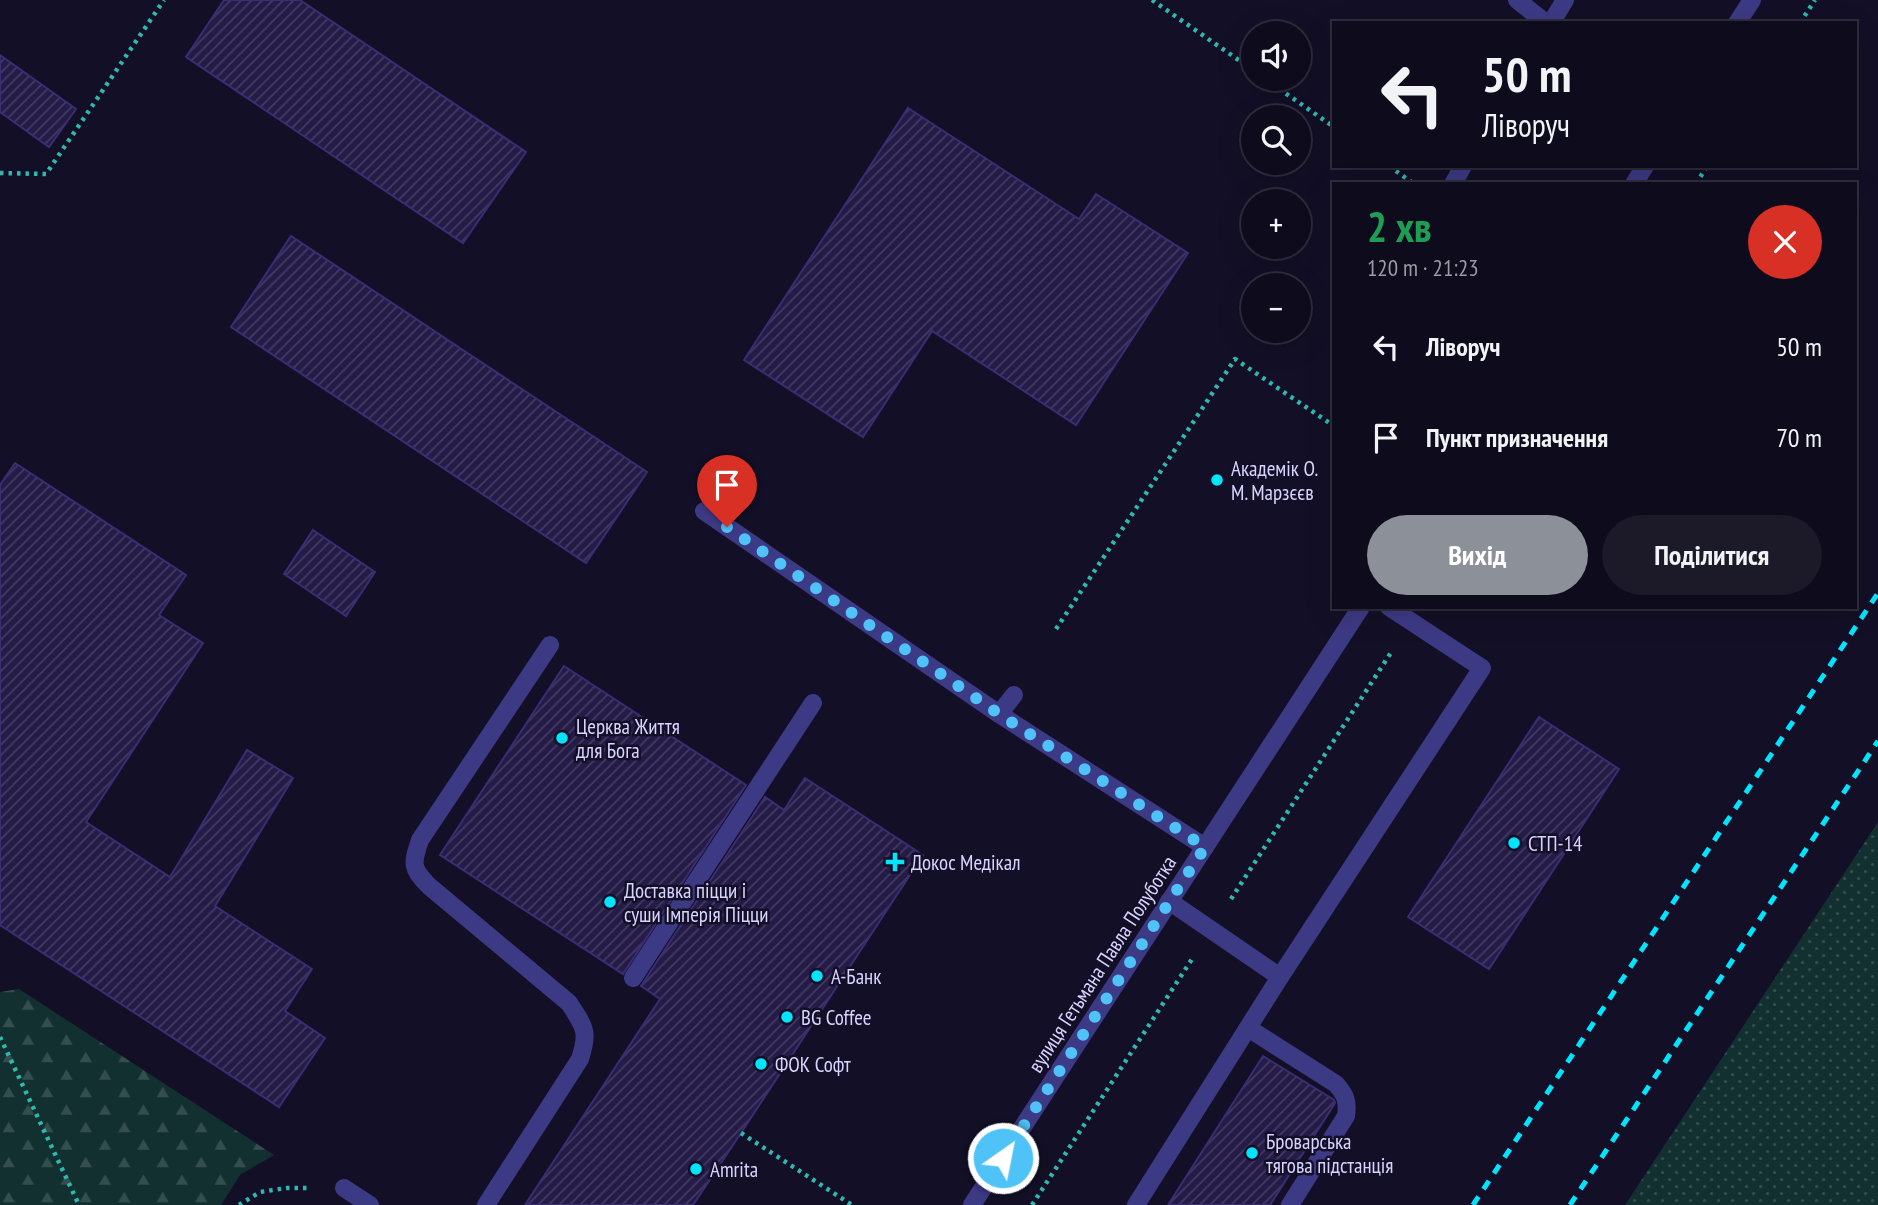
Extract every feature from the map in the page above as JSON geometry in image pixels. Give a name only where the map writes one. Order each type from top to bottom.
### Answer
[{"type":"street","points":[[1517,0],[1545,21]]},
{"type":"street","points":[[1549,21],[1565,0]]},
{"type":"street","points":[[1738,21],[1752,0]]},
{"type":"street","points":[[705,511],[999,714],[1205,847]]},
{"type":"street","name":"вулиця Гетьмана Павла Полуботка","points":[[972,1205],[1360,609]]},
{"type":"street","points":[[1136,1205],[1280,977],[1482,668],[1392,609]]},
{"type":"street","points":[[486,1205],[580,1059],[587,1038],[569,1003],[429,886],[417,874],[414,858],[421,840],[550,645]]},
{"type":"street","points":[[999,714],[1014,695]]},
{"type":"street","points":[[633,978],[813,703]]},
{"type":"street","points":[[1169,901],[1280,977]]},
{"type":"street","points":[[1248,1028],[1336,1084],[1345,1093],[1348,1104],[1346,1116],[1290,1205]]},
{"type":"street","points":[[344,1188],[370,1205]]},
{"type":"path","points":[[0,173],[46,174],[164,0]]},
{"type":"path","points":[[1152,0],[1241,62]]},
{"type":"path","points":[[1801,21],[1815,0]]},
{"type":"path","points":[[1282,91],[1332,126]]},
{"type":"path","points":[[1392,168],[1411,182]]},
{"type":"path","points":[[1056,629],[1235,359],[1332,425]]},
{"type":"path","points":[[0,1037],[79,1205]]},
{"type":"path","points":[[741,1133],[852,1205]]},
{"type":"path","points":[[239,1205],[260,1192],[287,1188],[344,1188]]},
{"type":"green space","points":[[1878,822],[1878,1205],[1625,1205]]},
{"type":"green space","points":[[19,989],[274,1155],[240,1175],[221,1205],[0,1205],[0,992]]},
{"type":"building","points":[[224,0],[300,0],[526,152],[463,243],[186,57]]},
{"type":"building","points":[[0,55],[76,109],[49,147],[0,112]]},
{"type":"building","points":[[908,108],[1079,219],[1096,194],[1188,253],[1076,425],[932,331],[863,437],[744,360]]},
{"type":"building","points":[[291,236],[647,472],[586,563],[231,327]]},
{"type":"building","points":[[15,463],[186,575],[159,615],[203,643],[86,822],[170,877],[247,750],[293,778],[215,906],[312,969],[285,1011],[325,1038],[279,1107],[0,925],[0,485]]},
{"type":"building","points":[[313,530],[375,572],[346,616],[284,574]]},
{"type":"building","points":[[564,666],[746,785],[623,974],[440,855]]},
{"type":"building","name":"СТП-14","points":[[1539,717],[1619,769],[1489,969],[1408,917]]},
{"type":"building","points":[[805,778],[923,855],[741,1133],[693,1205],[525,1205],[660,999],[641,986],[765,797],[784,810]]},
{"type":"building","name":"Броварська тягова підстанція","points":[[1263,1056],[1335,1103],[1270,1205],[1168,1205]]},
{"type":"railway","points":[[1473,1205],[1878,593]]},
{"type":"railway","points":[[1570,1205],[1878,741]]},
{"type":"place","name":"Академік О. М. Марзєєв","points":[[1217,480]]},
{"type":"place","name":"Церква Життя для Бога","points":[[562,738]]},
{"type":"place","name":"СТП-14","points":[[1514,843]]},
{"type":"place","name":"Докос Медікал","points":[[895,862]]},
{"type":"place","name":"Доставка піцци і суши Імперія Піцци","points":[[610,902]]},
{"type":"place","name":"А-Банк","points":[[817,976]]},
{"type":"place","name":"BG Coffee","points":[[787,1017]]},
{"type":"place","name":"ФОК Софт","points":[[761,1064]]},
{"type":"place","name":"Броварська тягова підстанція","points":[[1252,1153]]},
{"type":"place","name":"Amrita","points":[[696,1169]]},
{"type":"route","points":[[727,527],[999,714],[1205,847],[1003,1158]]}]
